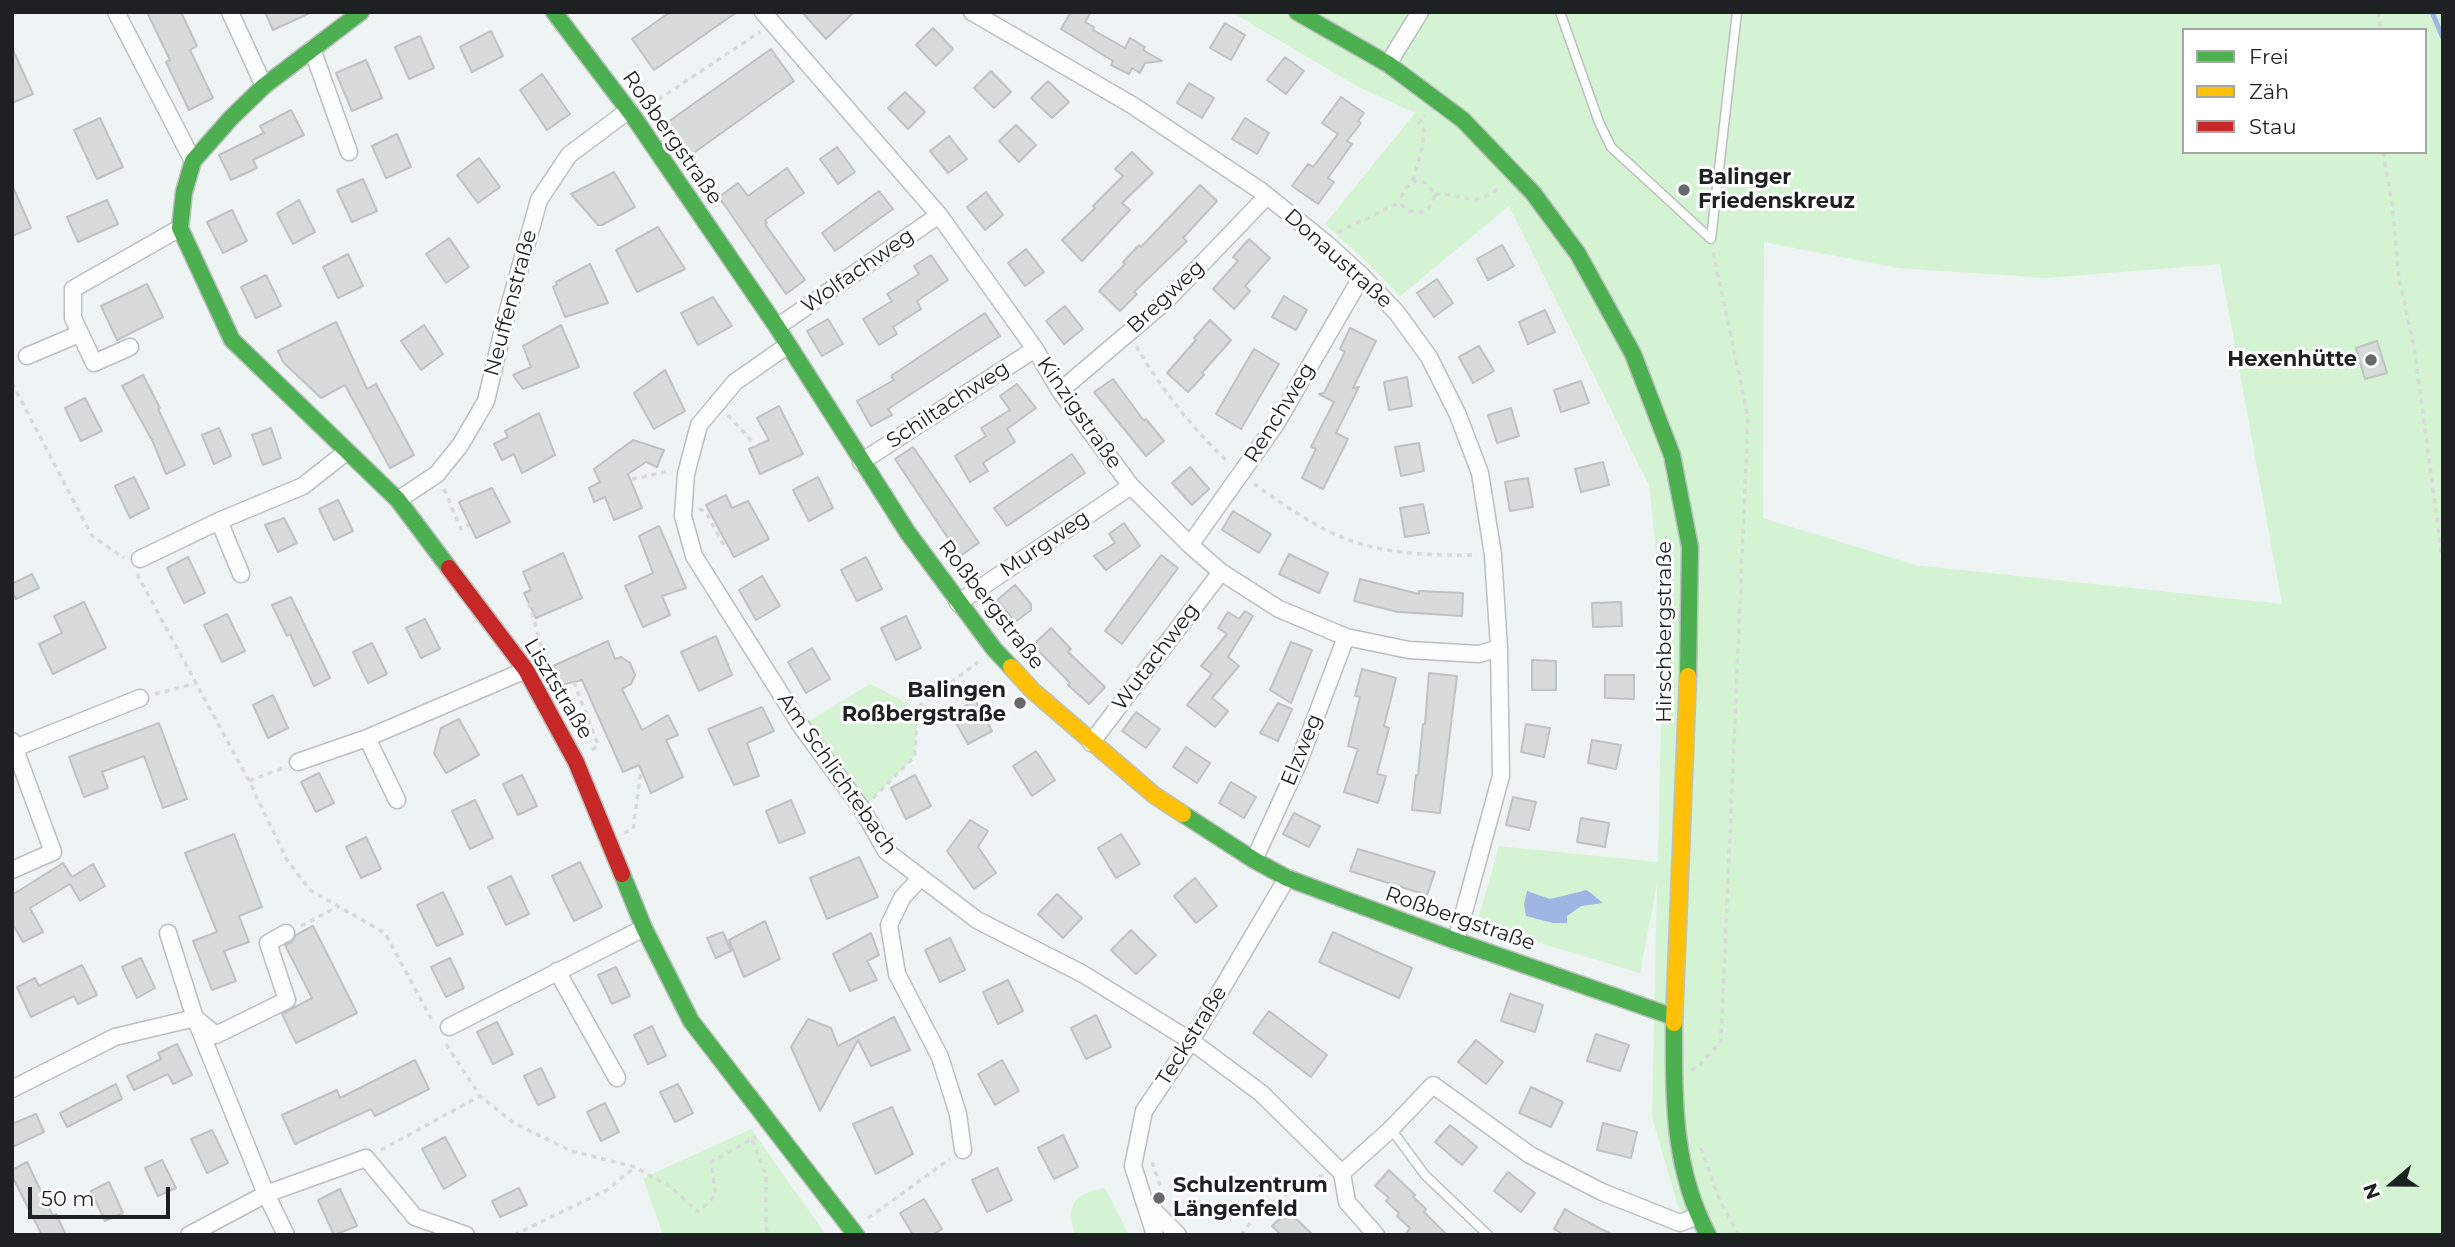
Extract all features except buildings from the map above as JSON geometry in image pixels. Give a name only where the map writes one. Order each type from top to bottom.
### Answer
[{"type":"street","points":[[116,12],[193,161]]},
{"type":"street","points":[[230,12],[264,86]]},
{"type":"street","name":"Roßbergstraße","points":[[554,12],[631,113],[777,327],[861,462],[958,603],[1032,691],[1154,795],[1254,860],[1287,878],[1456,941],[1674,1017]]},
{"type":"street","name":"Donaustraße","points":[[972,12],[1132,105],[1267,196],[1362,276],[1397,313],[1429,357],[1458,415],[1480,473],[1493,555],[1499,648],[1501,776],[1456,941]]},
{"type":"street","name":"Hirschbergstraße","points":[[1297,12],[1388,64],[1463,120],[1533,192],[1570,243],[1633,354],[1672,455],[1690,547],[1688,687],[1674,1017],[1681,1071],[1674,1113],[1682,1168],[1698,1216],[1708,1235]]},
{"type":"street","points":[[1388,64],[1420,12]]},
{"type":"street","points":[[130,347],[94,363],[74,318],[73,289],[180,228],[184,192],[193,161],[264,86],[356,14]]},
{"type":"street","name":"Kinzigstraße","points":[[768,18],[939,215],[1035,349],[1060,391],[1131,486],[1221,572],[1279,609],[1346,638],[1409,650],[1479,653],[1499,648]]},
{"type":"street","points":[[312,49],[349,152]]},
{"type":"street","name":"Neuffenstraße","points":[[398,500],[437,474],[461,444],[486,401],[539,200],[569,155],[631,113]]},
{"type":"street","name":"Bregweg","points":[[1060,391],[1166,301],[1267,196]]},
{"type":"street","name":"Wolfachweg","points":[[777,327],[939,215]]},
{"type":"street","name":"Lisztstraße","points":[[180,228],[232,340],[398,500],[524,668],[576,762],[644,928],[691,1021],[855,1232]]},
{"type":"street","name":"Renchweg","points":[[1190,545],[1276,424],[1362,276]]},
{"type":"street","points":[[27,356],[79,334]]},
{"type":"street","name":"Am Schlichtebach","points":[[788,345],[735,382],[699,425],[686,474],[683,516],[694,556],[801,726],[862,809],[886,851],[977,920],[1083,974],[1191,1041],[1261,1093],[1342,1173]]},
{"type":"street","name":"Schiltachweg","points":[[861,462],[1035,349]]},
{"type":"street","points":[[136,565],[219,522],[303,486],[346,452]]},
{"type":"street","name":"Murgweg","points":[[958,603],[1131,486]]},
{"type":"street","points":[[219,522],[241,574]]},
{"type":"street","name":"Wutachweg","points":[[1091,743],[1221,572]]},
{"type":"street","name":"Elzweg","points":[[1254,860],[1298,764],[1346,638]]},
{"type":"street","points":[[298,762],[367,738],[524,668]]},
{"type":"street","points":[[12,870],[53,852],[14,745],[140,698]]},
{"type":"street","points":[[367,738],[397,800]]},
{"type":"street","points":[[920,878],[902,898],[890,925],[897,974],[940,1056],[958,1114],[962,1150]]},
{"type":"street","name":"Teckstraße","points":[[1155,1235],[1133,1166],[1144,1111],[1191,1041],[1287,878]]},
{"type":"street","points":[[444,1034],[557,971],[644,928]]},
{"type":"street","points":[[168,933],[195,1018],[266,1194],[286,1235]]},
{"type":"street","points":[[195,1018],[216,1035],[287,1000],[268,943],[286,933]]},
{"type":"street","points":[[557,971],[617,1078]]},
{"type":"street","points":[[12,1089],[115,1037],[195,1018]]},
{"type":"street","points":[[1376,1235],[1347,1202],[1342,1173],[1391,1129],[1433,1085],[1530,1154],[1602,1192],[1680,1223],[1698,1216]]},
{"type":"street","points":[[189,1235],[266,1194],[366,1158],[415,1217],[466,1235]]},
{"type":"street","name":"Teckstraße","points":[[1146,1204],[1178,1235]]},
{"type":"lane","points":[[1560,12],[1611,147],[1711,239]]},
{"type":"lane","points":[[1711,239],[1737,12]]},
{"type":"lane","points":[[1391,1129],[1425,1175],[1488,1235]]},
{"type":"path","points":[[631,113],[768,18]]},
{"type":"path","points":[[1336,233],[1399,203],[1404,190],[1413,181],[1417,159],[1423,152],[1424,130],[1419,123],[1428,111]]},
{"type":"path","points":[[2383,154],[2392,204],[2399,279],[2414,347],[2443,564]]},
{"type":"path","points":[[1413,181],[1426,183],[1435,194],[1477,200],[1487,198],[1503,184]]},
{"type":"path","points":[[1399,203],[1410,211],[1422,212],[1432,205],[1435,194]]},
{"type":"path","points":[[1690,1082],[1681,1071],[1698,1067],[1721,1041],[1748,418],[1711,239]]},
{"type":"path","points":[[1128,333],[1152,374],[1212,447],[1240,474],[1328,531],[1369,545],[1426,556],[1493,555]]},
{"type":"path","points":[[12,383],[92,536],[136,565],[249,781],[287,860],[310,890],[384,933],[480,1096],[514,1123],[571,1151],[635,1167],[671,1187],[698,1212],[716,1195],[711,1162],[752,1140],[766,1175],[768,1235]]},
{"type":"path","points":[[718,403],[756,446]]},
{"type":"path","points":[[632,479],[665,471],[686,474]]},
{"type":"path","points":[[437,474],[461,529],[469,524]]},
{"type":"path","points":[[684,503],[706,512],[724,546],[727,544]]},
{"type":"path","points":[[524,668],[543,652],[529,603]]},
{"type":"path","points":[[862,809],[915,756],[917,708],[994,649]]},
{"type":"path","points":[[574,682],[598,746],[576,762]]},
{"type":"path","points":[[140,698],[197,683]]},
{"type":"path","points":[[249,781],[298,762]]},
{"type":"path","points":[[608,841],[633,829],[641,771]]},
{"type":"path","points":[[286,933],[339,906]]},
{"type":"path","points":[[366,1158],[480,1096]]},
{"type":"path","points":[[1698,1139],[1719,1199],[1740,1235]]},
{"type":"path","points":[[855,1232],[962,1150]]},
{"type":"path","points":[[1152,1162],[1163,1195],[1170,1203]]},
{"type":"path","points":[[1314,1166],[1324,1174]]},
{"type":"path","points":[[514,1235],[607,1190],[635,1167]]},
{"type":"path","points":[[1241,1235],[1262,1207],[1324,1174],[1342,1173]]},
{"type":"green space","points":[[1231,12],[2443,12],[2443,1235],[1697,1235],[1678,1206],[1652,1117],[1657,884],[1640,973],[1477,924],[1499,846],[1658,862],[1663,617],[1649,485],[1509,206],[1400,296],[1325,224],[1415,113],[1355,85]],"holes":[[[1764,242],[1898,268],[2047,278],[2220,264],[2282,604],[1915,565],[1763,518]]]},
{"type":"green space","points":[[870,684],[917,708],[915,756],[862,809],[801,726]]},
{"type":"green space","points":[[751,1129],[826,1235],[663,1235],[643,1178]]},
{"type":"green space","points":[[1105,1188],[1129,1235],[1075,1235],[1072,1207],[1075,1201],[1086,1193]]},
{"type":"water","points":[[1587,890],[1603,903],[1581,906],[1567,916],[1567,923],[1553,923],[1526,916],[1524,904],[1527,891],[1550,899]]},
{"type":"waterway","points":[[2432,12],[2443,38]]},
{"type":"traffic: fast","points":[[361,12],[264,86],[193,161],[184,192],[180,228],[232,340],[398,500],[449,568]]},
{"type":"traffic: fast","points":[[554,12],[633,116],[777,327],[908,533],[994,649],[1011,667]]},
{"type":"traffic: fast","points":[[1297,12],[1388,64],[1463,120],[1533,193],[1578,254],[1633,354],[1672,455],[1690,547],[1688,676]]},
{"type":"traffic: fast","points":[[1183,814],[1287,878],[1456,941],[1674,1017]]},
{"type":"traffic: fast","points":[[622,874],[644,928],[691,1021],[856,1235]]},
{"type":"traffic: fast","points":[[1674,1023],[1675,1105],[1681,1157],[1696,1209],[1708,1235]]},
{"type":"traffic: slow","points":[[1011,667],[1033,691],[1154,795],[1183,814]]},
{"type":"traffic: slow","points":[[1674,1023],[1688,676]]},
{"type":"traffic: jam","points":[[449,568],[526,670],[576,762],[622,874]]},
{"type":"place","name":"Balinger Friedenskreuz","points":[[1684,190]]},
{"type":"place","name":"Hexenhütte","points":[[2371,360]]},
{"type":"place","name":"Balingen Roßbergstraße","points":[[1020,703]]},
{"type":"place","name":"Schulzentrum Längenfeld","points":[[1159,1198]]}]
